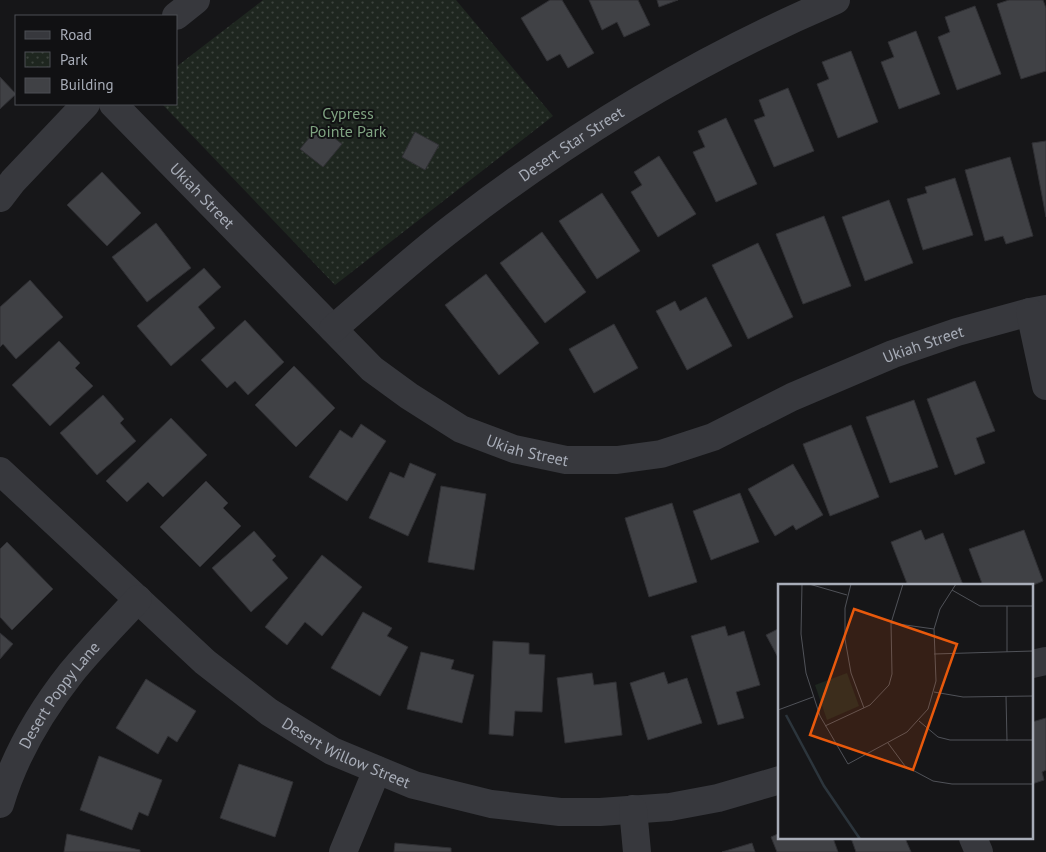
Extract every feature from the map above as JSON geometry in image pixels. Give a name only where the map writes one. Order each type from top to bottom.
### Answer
[{"type":"street","points":[[177,15],[196,0]]},
{"type":"street","name":"Desert Star Street","points":[[333,329],[458,223],[562,147],[642,97],[725,51],[836,0]]},
{"type":"street","points":[[0,198],[85,105]]},
{"type":"street","name":"Ukiah Street","points":[[114,105],[372,369],[409,396],[461,429],[514,449],[566,460],[617,460],[661,454],[713,437],[792,398],[893,354],[957,332],[1038,310]]},
{"type":"street","points":[[1038,310],[1046,386]]},
{"type":"street","name":"Desert Willow Street","points":[[0,471],[205,662],[270,712],[332,751],[414,786],[491,804],[560,812],[600,812],[670,807],[718,798],[778,781]]},
{"type":"street","name":"Desert Poppy Lane","points":[[0,804],[6,784],[34,728],[71,673],[138,599]]},
{"type":"street","points":[[343,852],[377,770]]},
{"type":"street","points":[[633,810],[637,852]]},
{"type":"street","points":[[974,840],[979,852]]},
{"type":"green space","name":"Cypress Pointe Park","points":[[263,0],[456,0],[553,116],[335,285],[163,105],[178,105],[178,65]]},
{"type":"building","points":[[550,0],[562,0],[594,53],[568,68],[560,54],[547,61],[521,18]]},
{"type":"building","points":[[589,0],[638,0],[650,25],[624,37],[617,22],[602,30]]},
{"type":"building","points":[[657,0],[678,0],[659,7]]},
{"type":"building","points":[[1009,0],[1043,0],[1046,8],[1046,71],[1021,79],[997,4]]},
{"type":"building","points":[[975,6],[1001,74],[957,90],[938,37],[950,32],[945,17]]},
{"type":"building","points":[[916,31],[940,94],[899,109],[881,62],[894,57],[888,42]]},
{"type":"building","points":[[851,51],[878,122],[838,138],[817,84],[829,79],[822,62]]},
{"type":"building","points":[[0,77],[15,95],[0,109]]},
{"type":"building","points":[[788,88],[814,151],[774,167],[754,120],[765,116],[759,100]]},
{"type":"building","points":[[726,118],[757,184],[716,202],[693,152],[705,147],[698,131]]},
{"type":"building","points":[[319,126],[342,144],[323,167],[300,149]]},
{"type":"building","points":[[415,132],[439,145],[425,170],[402,157]]},
{"type":"building","points":[[1046,141],[1046,217],[1032,143]]},
{"type":"building","points":[[659,156],[696,214],[658,237],[631,192],[642,185],[634,172]]},
{"type":"building","points":[[1010,157],[1033,236],[1006,244],[1003,236],[985,241],[965,170]]},
{"type":"building","points":[[102,172],[141,213],[107,246],[67,205]]},
{"type":"building","points":[[955,178],[973,235],[923,250],[907,199],[927,193],[925,187]]},
{"type":"building","points":[[602,193],[640,251],[597,279],[559,221]]},
{"type":"building","points":[[889,200],[913,263],[865,281],[842,217]]},
{"type":"building","points":[[824,216],[851,286],[803,304],[776,234]]},
{"type":"building","points":[[156,223],[191,268],[147,302],[112,257]]},
{"type":"building","points":[[542,232],[586,292],[545,323],[500,263]]},
{"type":"building","points":[[758,243],[793,317],[748,339],[712,265]]},
{"type":"building","points":[[204,268],[221,287],[198,307],[215,328],[171,366],[137,326]]},
{"type":"building","points":[[486,274],[539,343],[499,375],[445,305]]},
{"type":"building","points":[[30,280],[63,317],[16,359],[3,344],[0,347],[0,307]]},
{"type":"building","points":[[706,297],[732,346],[687,370],[656,311],[675,301],[680,311]]},
{"type":"building","points":[[245,320],[284,362],[248,395],[235,381],[227,388],[201,360]]},
{"type":"building","points":[[614,324],[638,368],[594,393],[569,349]]},
{"type":"building","points":[[59,341],[80,363],[75,368],[93,386],[50,426],[12,385]]},
{"type":"building","points":[[294,366],[335,408],[296,447],[255,405]]},
{"type":"building","points":[[975,381],[995,431],[976,438],[985,463],[955,475],[927,399]]},
{"type":"building","points":[[103,395],[124,419],[120,423],[136,441],[97,475],[60,433]]},
{"type":"building","points":[[914,400],[938,467],[890,483],[866,417]]},
{"type":"building","points":[[171,418],[207,455],[163,497],[148,482],[127,502],[106,481]]},
{"type":"building","points":[[361,424],[386,441],[347,501],[309,477],[340,430],[352,438]]},
{"type":"building","points":[[851,425],[879,497],[830,516],[803,444]]},
{"type":"building","points":[[410,463],[436,474],[408,536],[369,518],[390,472],[404,478]]},
{"type":"building","points":[[793,464],[823,515],[796,530],[793,525],[775,536],[748,489]]},
{"type":"building","points":[[206,481],[228,503],[223,508],[241,526],[200,567],[160,527]]},
{"type":"building","points":[[441,486],[486,494],[474,570],[428,562]]},
{"type":"building","points":[[740,493],[759,542],[711,560],[693,511]]},
{"type":"building","points":[[672,503],[697,582],[649,597],[625,518]]},
{"type":"building","points":[[921,530],[925,540],[943,533],[963,584],[907,584],[891,542]]},
{"type":"building","points":[[1024,530],[1043,581],[1034,585],[982,584],[969,549]]},
{"type":"building","points":[[254,531],[276,556],[272,560],[288,578],[251,612],[212,568]]},
{"type":"building","points":[[7,542],[53,589],[12,630],[0,617],[0,549]]},
{"type":"building","points":[[322,555],[362,587],[322,636],[305,622],[287,645],[265,627]]},
{"type":"building","points":[[363,612],[392,628],[387,636],[408,647],[380,696],[331,668]]},
{"type":"building","points":[[725,626],[728,636],[744,631],[760,685],[736,692],[744,718],[718,725],[691,636]]},
{"type":"building","points":[[778,629],[778,657],[766,635]]},
{"type":"building","points":[[0,633],[13,644],[0,659]]},
{"type":"building","points":[[493,641],[529,643],[529,654],[545,655],[542,712],[515,711],[513,736],[489,734]]},
{"type":"building","points":[[421,652],[454,660],[451,669],[474,675],[462,723],[407,709]]},
{"type":"building","points":[[664,672],[668,684],[687,678],[702,723],[648,740],[630,683]]},
{"type":"building","points":[[592,673],[594,685],[616,682],[622,735],[565,743],[557,678]]},
{"type":"building","points":[[146,679],[196,711],[177,742],[168,736],[158,754],[116,728]]},
{"type":"building","points":[[1046,718],[1046,770],[1042,772],[1044,780],[1034,783],[1034,721]]},
{"type":"building","points":[[99,756],[162,780],[148,816],[139,812],[132,830],[80,810]]},
{"type":"building","points":[[239,764],[293,782],[275,837],[220,818]]},
{"type":"building","points":[[67,834],[140,850],[140,852],[64,852]]},
{"type":"building","points":[[778,834],[778,840],[834,840],[838,852],[777,852],[771,837]]},
{"type":"building","points":[[852,840],[906,840],[911,852],[856,852]]},
{"type":"building","points":[[395,843],[451,848],[451,852],[394,852]]},
{"type":"building","points":[[752,843],[755,852],[722,852]]}]
